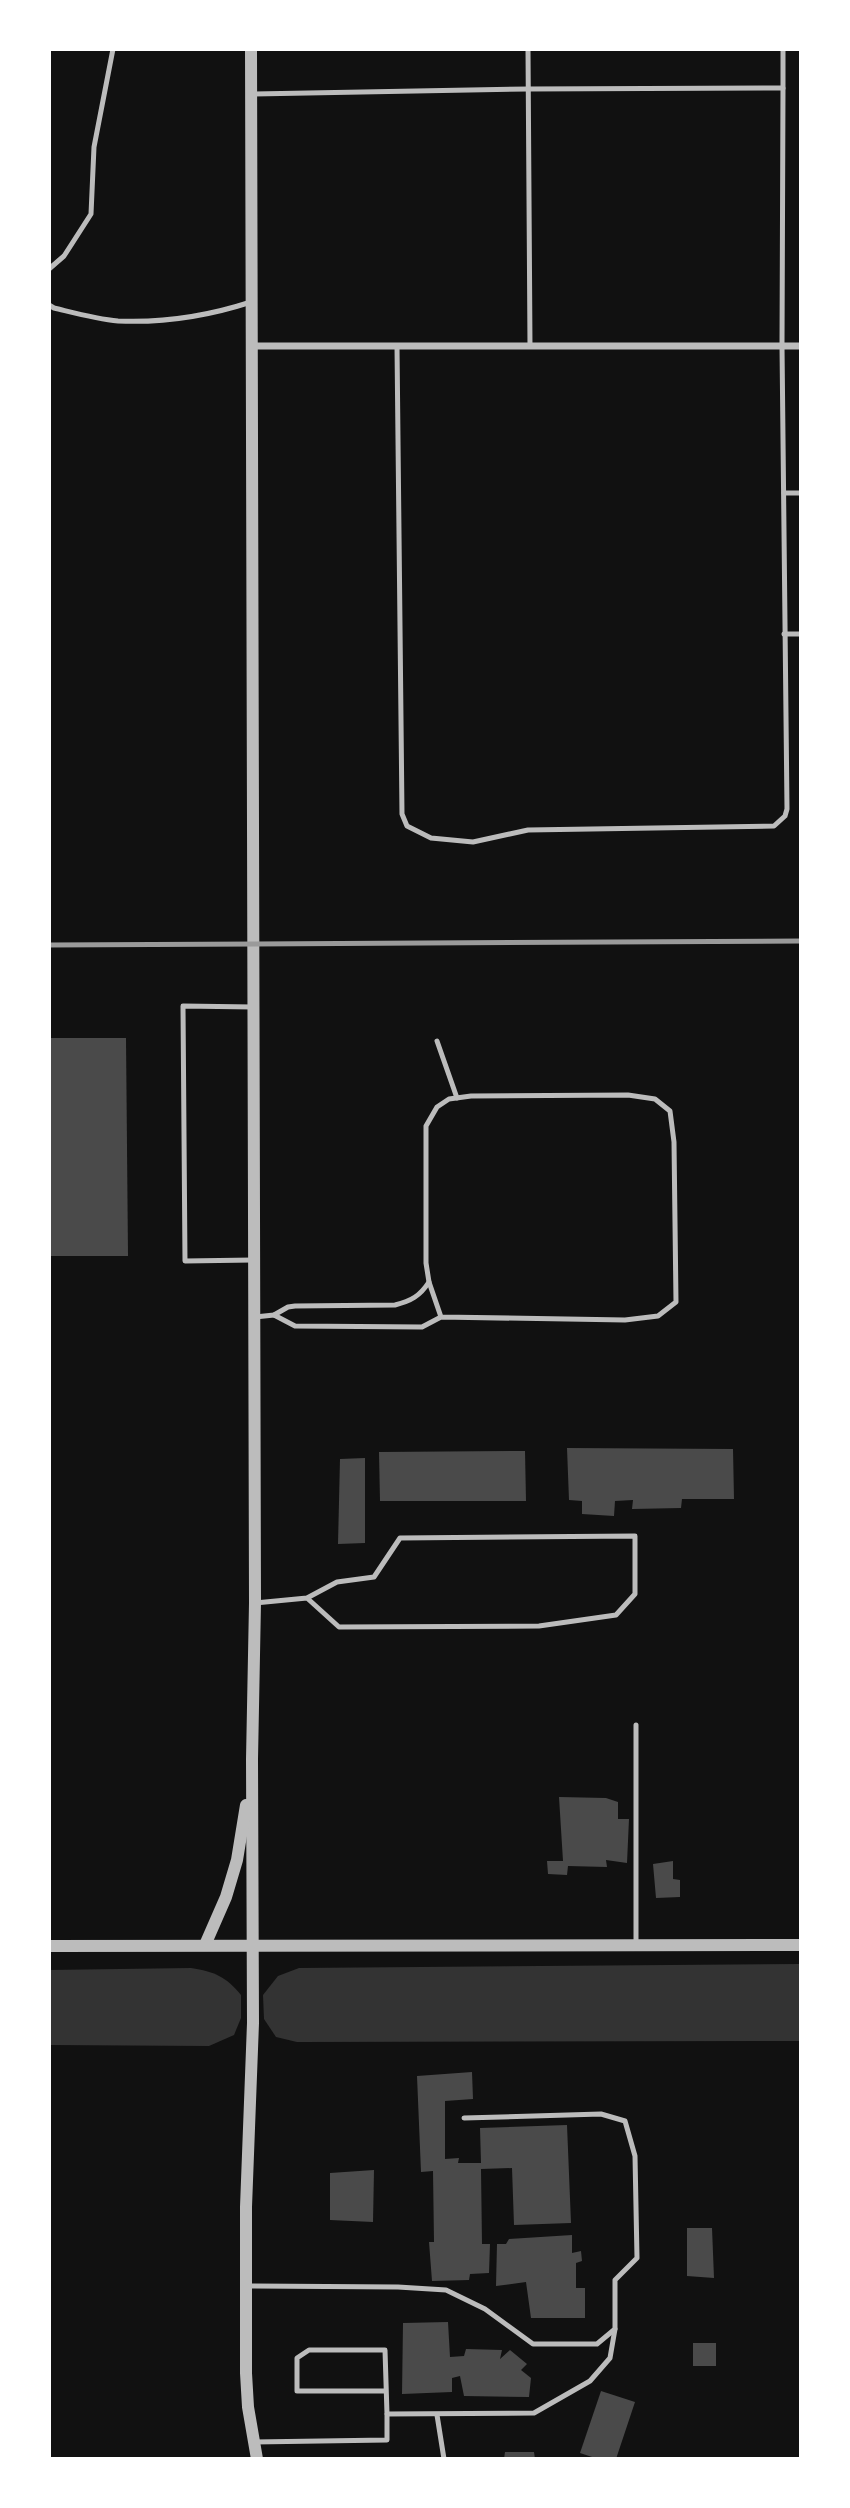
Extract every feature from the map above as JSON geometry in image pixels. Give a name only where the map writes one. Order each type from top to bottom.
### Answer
[{"type":"street","points":[[251,49],[255,1603],[252,1759],[253,2023],[246,2207],[246,2373],[257,2459]]},
{"type":"street","points":[[251,346],[801,346]]},
{"type":"street","points":[[205,1945],[226,1897],[237,1860],[252,1759]]},
{"type":"street","points":[[49,1946],[801,1945]]},
{"type":"lane","points":[[49,269],[64,256],[91,214],[94,147],[113,49]]},
{"type":"lane","points":[[527,49],[530,346]]},
{"type":"lane","points":[[397,346],[402,814],[407,826],[431,838],[473,842],[528,830],[774,826],[785,816],[787,808],[782,346],[783,49]]},
{"type":"lane","points":[[251,94],[783,88]]},
{"type":"lane","points":[[49,305],[116,321],[167,321],[224,311],[251,302]]},
{"type":"lane","points":[[784,492],[801,492]]},
{"type":"lane","points":[[784,634],[801,634]]},
{"type":"lane","points":[[253,1007],[183,1006],[183,1020],[185,1261],[254,1260]]},
{"type":"lane","points":[[437,1041],[457,1098]]},
{"type":"lane","points":[[274,1315],[288,1324],[307,1326],[422,1327],[441,1317],[625,1320],[658,1316],[676,1302],[674,1142],[670,1111],[655,1098],[628,1095],[541,1094],[449,1098],[437,1107],[426,1126],[424,1202],[429,1282],[441,1317]]},
{"type":"lane","points":[[254,1317],[274,1315],[295,1306],[395,1305],[409,1302],[421,1294],[429,1282]]},
{"type":"lane","points":[[255,1603],[307,1598],[337,1582],[374,1577],[400,1538],[635,1536],[635,1594],[616,1615],[539,1626],[339,1627],[307,1598]]},
{"type":"lane","points":[[636,1725],[636,1945]]},
{"type":"lane","points":[[387,2414],[534,2413],[590,2381],[610,2358],[615,2329],[615,2280],[637,2258],[635,2156],[625,2120],[601,2114],[464,2118]]},
{"type":"lane","points":[[247,2286],[446,2290],[485,2309],[533,2344],[597,2344],[615,2329]]},
{"type":"lane","points":[[253,2442],[387,2440],[387,2414],[385,2350],[309,2350],[297,2358],[297,2391],[386,2391]]},
{"type":"lane","points":[[437,2415],[444,2459]]},
{"type":"shaded area","points":[[801,1964],[801,2041],[297,2042],[276,2037],[264,2019],[263,1995],[278,1976],[299,1968]]},
{"type":"shaded area","points":[[191,1968],[219,1976],[241,1995],[241,2018],[234,2035],[209,2046],[49,2045],[49,1970]]},
{"type":"building","points":[[49,1038],[126,1038],[128,1256],[49,1256]]},
{"type":"building","points":[[567,1448],[733,1449],[734,1499],[682,1499],[681,1508],[632,1509],[633,1500],[615,1501],[614,1516],[582,1514],[582,1501],[569,1500]]},
{"type":"building","points":[[525,1451],[526,1501],[380,1501],[379,1452]]},
{"type":"building","points":[[365,1458],[365,1543],[338,1544],[340,1459]]},
{"type":"building","points":[[559,1797],[606,1798],[618,1802],[618,1819],[629,1819],[627,1863],[606,1860],[607,1867],[568,1866],[567,1875],[548,1874],[547,1861],[563,1861]]},
{"type":"building","points":[[673,1861],[673,1879],[680,1880],[680,1897],[656,1898],[653,1864]]},
{"type":"building","points":[[472,2072],[473,2099],[445,2101],[445,2159],[459,2158],[458,2163],[481,2163],[480,2128],[567,2125],[571,2223],[514,2225],[512,2168],[481,2169],[482,2244],[490,2244],[489,2273],[470,2274],[469,2280],[432,2281],[429,2242],[434,2242],[433,2171],[421,2172],[417,2076]]},
{"type":"building","points":[[374,2170],[373,2222],[330,2220],[330,2173]]},
{"type":"building","points":[[687,2228],[712,2228],[714,2278],[687,2276]]},
{"type":"building","points":[[572,2235],[572,2253],[581,2251],[582,2261],[576,2263],[576,2288],[585,2288],[585,2318],[531,2318],[526,2282],[496,2286],[497,2244],[506,2244],[509,2239]]},
{"type":"building","points":[[448,2322],[450,2357],[464,2356],[466,2349],[502,2350],[500,2359],[510,2350],[527,2364],[521,2370],[531,2378],[529,2397],[464,2396],[460,2376],[452,2378],[452,2392],[402,2394],[403,2323]]},
{"type":"building","points":[[693,2343],[716,2343],[716,2366],[693,2366]]},
{"type":"building","points":[[601,2391],[635,2402],[616,2459],[598,2459],[580,2453]]},
{"type":"building","points":[[505,2452],[534,2452],[535,2459],[504,2459]]},
{"type":"railway","points":[[49,945],[801,941]]}]
